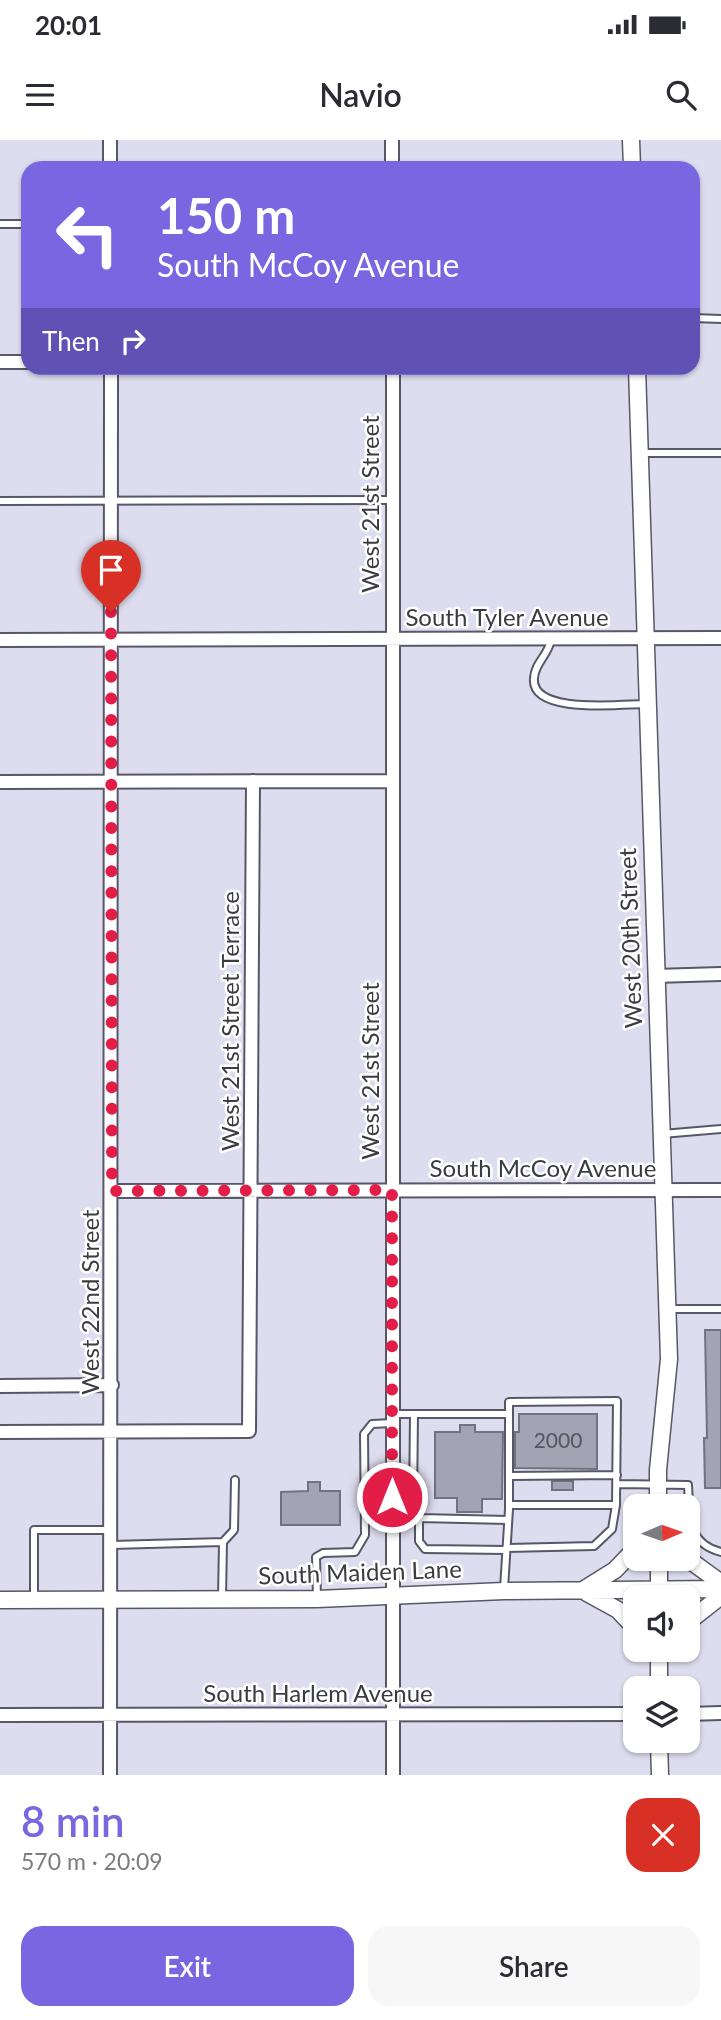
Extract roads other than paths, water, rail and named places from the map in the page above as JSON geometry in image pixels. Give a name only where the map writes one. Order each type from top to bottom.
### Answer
[{"type":"main road","points":[[631,140],[632,161]]},
{"type":"main road","name":"West 20th Street","points":[[637,375],[654,976],[669,1359],[658,1494]]},
{"type":"main road","points":[[623,1562],[615,1570],[582,1591],[623,1615]]},
{"type":"main road","points":[[700,1568],[721,1583]]},
{"type":"main road","name":"South Maiden Lane","points":[[700,1591],[721,1589]]},
{"type":"main road","name":"South Maiden Lane","points":[[0,1600],[317,1599],[504,1591],[623,1593]]},
{"type":"main road","points":[[700,1613],[721,1596]]},
{"type":"main road","points":[[656,1662],[659,1668]]},
{"type":"main road","points":[[659,1662],[659,1676]]},
{"type":"main road","points":[[659,1668],[662,1662]]},
{"type":"main road","points":[[659,1753],[660,1775]]},
{"type":"street","points":[[110,140],[110,161]]},
{"type":"street","points":[[392,140],[392,161]]},
{"type":"street","points":[[0,362],[21,362]]},
{"type":"street","name":"West 22nd Street","points":[[110,1775],[111,375]]},
{"type":"street","name":"West 21st Street","points":[[393,375],[393,1775]]},
{"type":"street","name":"South Tyler Avenue","points":[[0,640],[721,638]]},
{"type":"street","name":"West 21st Street Terrace","points":[[0,1432],[249,1431],[253,781]]},
{"type":"street","points":[[0,782],[393,781]]},
{"type":"street","points":[[654,976],[721,974]]},
{"type":"street","name":"South McCoy Avenue","points":[[112,1191],[721,1190]]},
{"type":"street","points":[[0,1386],[112,1385]]},
{"type":"street","points":[[700,1714],[721,1713]]},
{"type":"street","name":"South Harlem Avenue","points":[[0,1715],[623,1714]]},
{"type":"lane","points":[[0,224],[21,224]]},
{"type":"lane","points":[[700,318],[721,319]]},
{"type":"lane","points":[[639,453],[721,453]]},
{"type":"lane","points":[[0,501],[392,500]]},
{"type":"lane","points":[[551,639],[548,654],[539,664],[534,676],[536,689],[544,698],[564,704],[646,704]]},
{"type":"lane","points":[[660,1134],[721,1129]]},
{"type":"lane","points":[[666,1309],[721,1309]]},
{"type":"lane","points":[[414,1414],[413,1506],[419,1518],[419,1541],[425,1549],[506,1549],[594,1546],[605,1539],[612,1529],[616,1505],[617,1401],[509,1402],[509,1505],[506,1549],[504,1591]]},
{"type":"lane","points":[[317,1599],[316,1558],[323,1553],[355,1552],[365,1535],[364,1434],[372,1424],[414,1414],[509,1414]]},
{"type":"lane","points":[[509,1476],[617,1475]]},
{"type":"lane","points":[[222,1599],[223,1542],[234,1530],[235,1480]]},
{"type":"lane","points":[[617,1484],[688,1485],[691,1524],[704,1546],[721,1552]]},
{"type":"lane","points":[[509,1505],[616,1505]]},
{"type":"lane","points":[[419,1518],[508,1520]]},
{"type":"lane","points":[[34,1600],[34,1530],[111,1530]]},
{"type":"lane","points":[[111,1545],[223,1542]]}]
